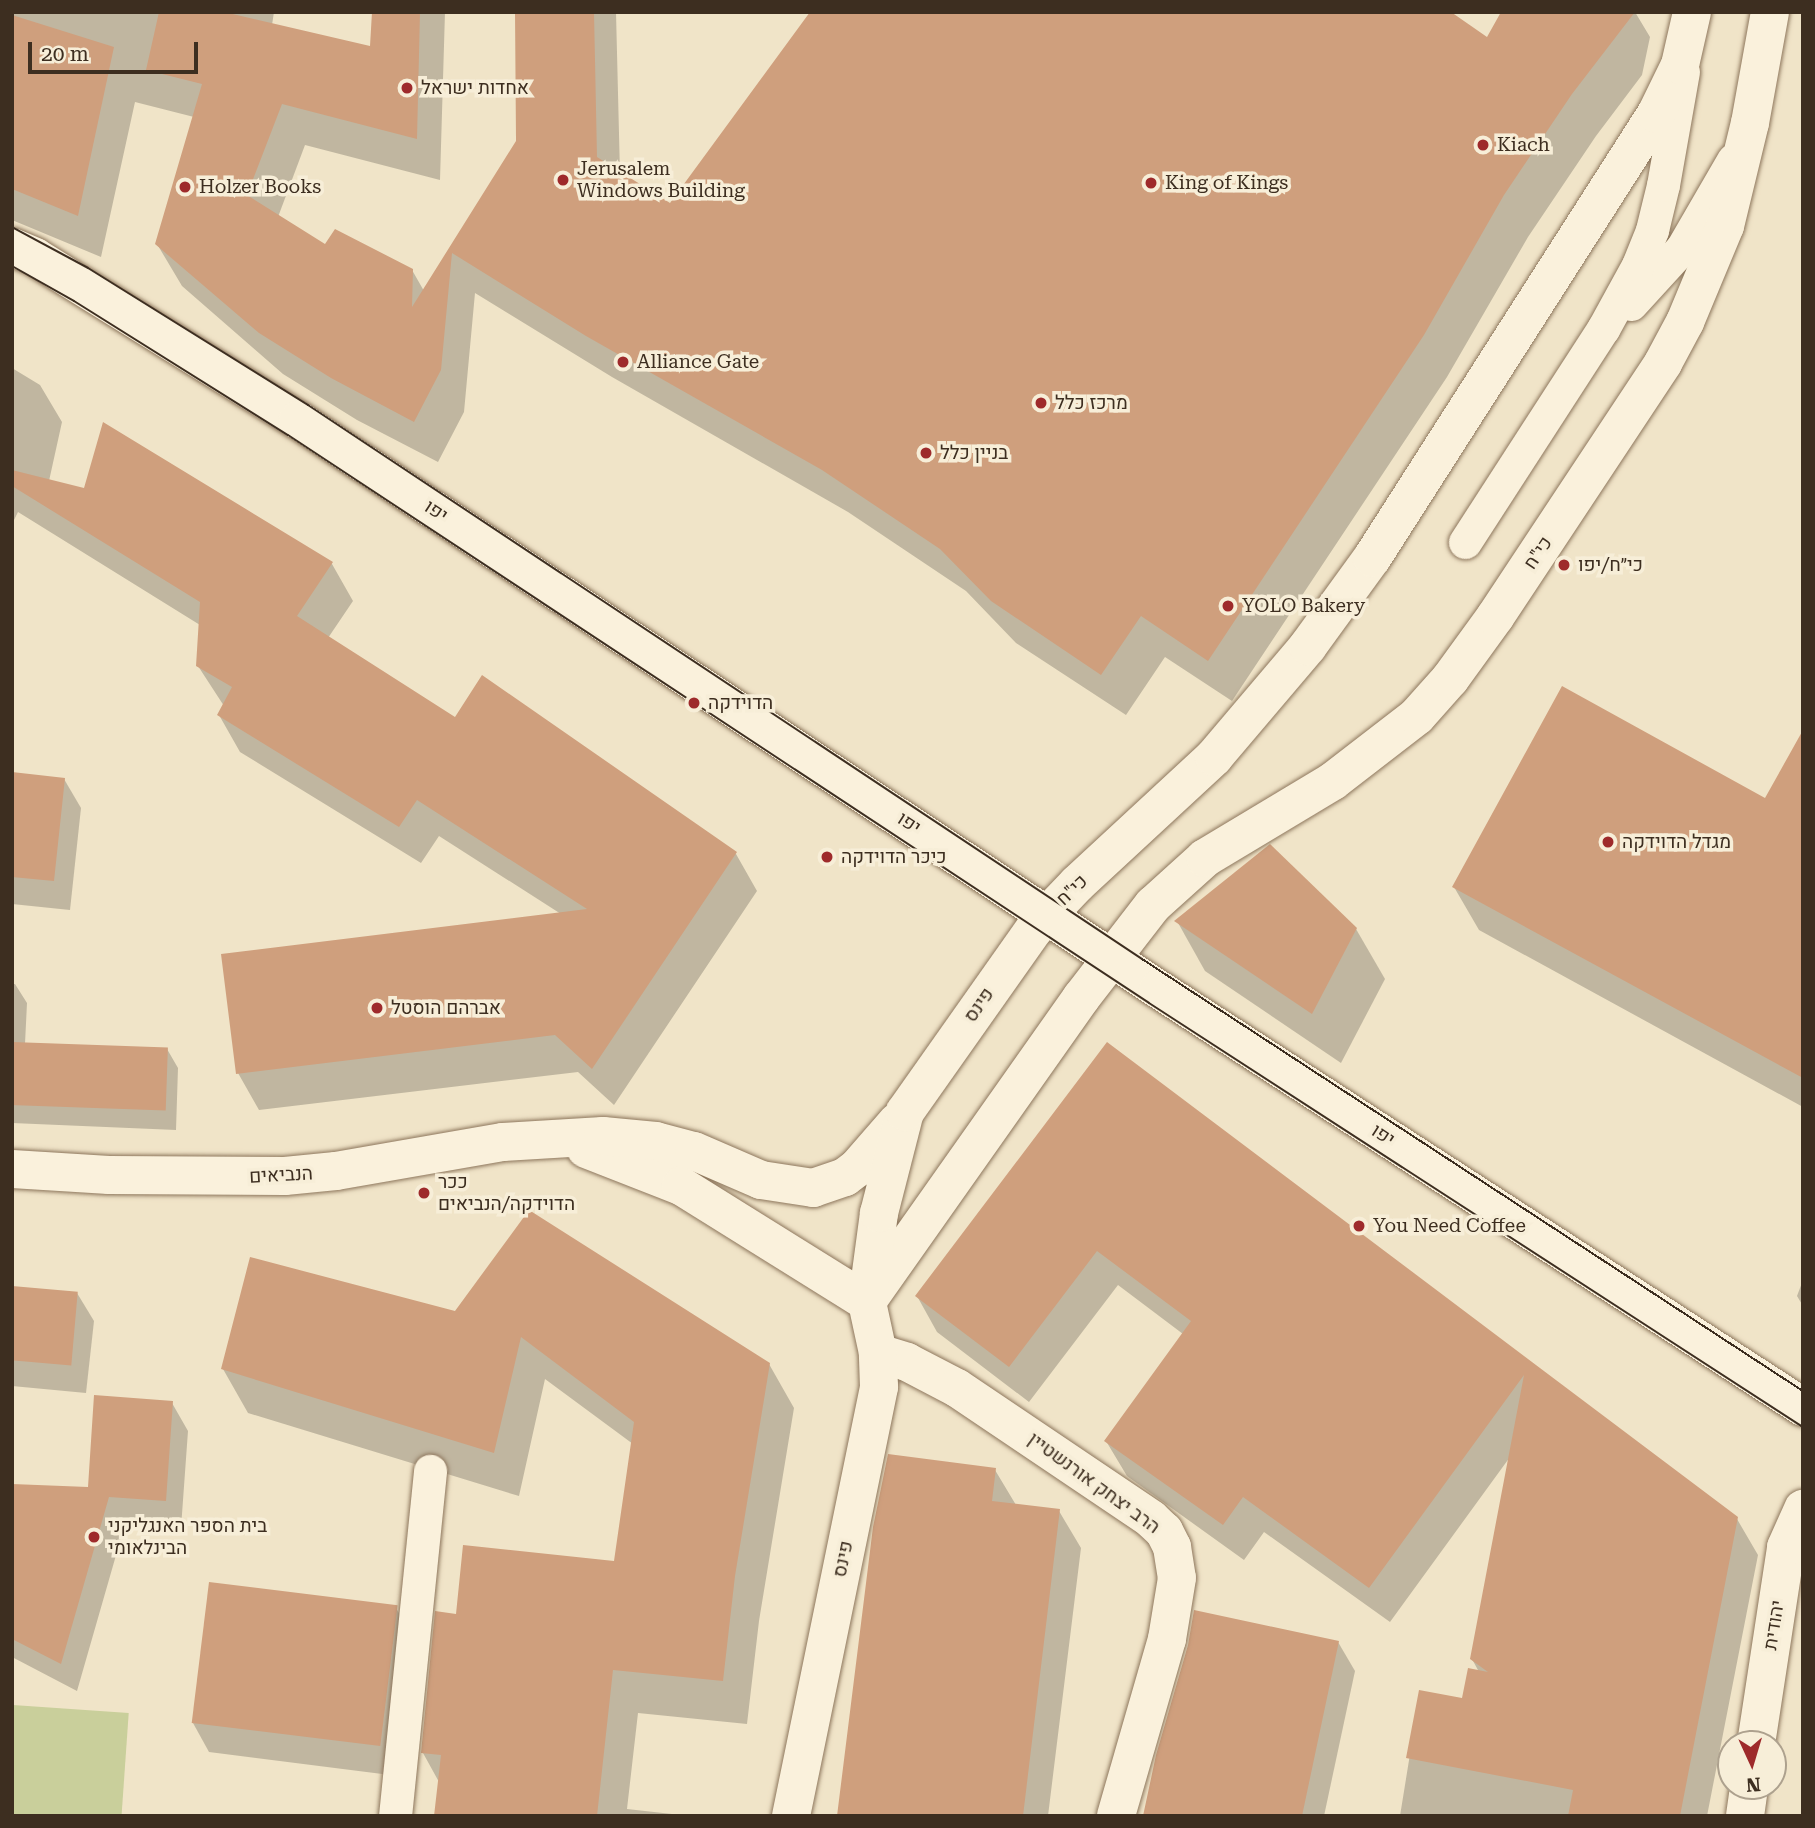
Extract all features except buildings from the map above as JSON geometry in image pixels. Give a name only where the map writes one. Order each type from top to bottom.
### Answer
[{"type":"street","name":"כי\"ח","points":[[1111,958],[1136,924],[1175,881],[1245,831],[1333,780],[1417,716],[1450,679],[1495,617],[1674,343],[1725,226],[1750,123],[1770,12]]},
{"type":"street","name":"כי\"ח","points":[[1047,915],[1214,757],[1308,646],[1372,558],[1656,114],[1675,77],[1691,21]]},
{"type":"street","name":"יפו","points":[[12,247],[47,264],[298,420],[1111,958],[1803,1407]]},
{"type":"street","name":"פינס","points":[[791,1816],[879,1387],[878,1353],[867,1302],[879,1213],[905,1112],[1014,955],[1047,915]]},
{"type":"street","points":[[867,1302],[1111,958]]},
{"type":"street","name":"הנביאים","points":[[12,1169],[109,1175],[285,1176],[387,1163],[457,1148],[547,1138],[603,1136],[656,1141],[694,1151],[761,1180],[813,1188],[845,1177],[858,1168],[905,1112]]},
{"type":"street","name":"הנביאים","points":[[547,1138],[606,1155],[681,1186],[867,1302]]},
{"type":"street","name":"הרב יצחק אורנשטיין","points":[[878,1353],[906,1362],[957,1388],[1151,1519],[1164,1531],[1172,1547],[1177,1577],[1167,1639],[1116,1816]]},
{"type":"street","name":"יהודית","points":[[1758,1730],[1786,1547],[1803,1509]]},
{"type":"lane","points":[[1465,542],[1622,298],[1652,230],[1673,136],[1691,21]]},
{"type":"lane","points":[[1603,329],[1631,304],[1682,248],[1713,198],[1750,123]]},
{"type":"lane","points":[[395,1816],[430,1471]]},
{"type":"green space","points":[[13,1705],[129,1713],[122,1816],[12,1816]]},
{"type":"tram line","points":[[12,227],[88,268],[308,405],[1142,959],[1803,1391]]},
{"type":"tram line","points":[[12,266],[74,301],[288,435],[1149,1003],[1803,1427]]},
{"type":"place","name":"אחדות ישראל","points":[[407,88]]},
{"type":"place","name":"Kiach","points":[[1483,145]]},
{"type":"place","name":"Jerusalem Windows Building","points":[[563,180]]},
{"type":"place","name":"King of Kings","points":[[1151,183]]},
{"type":"place","name":"Holzer Books","points":[[185,187]]},
{"type":"place","name":"Alliance Gate","points":[[623,362]]},
{"type":"place","name":"מרכז כלל","points":[[1041,403]]},
{"type":"place","name":"בניין כלל","points":[[926,453]]},
{"type":"place","name":"כי״ח/יפו","points":[[1564,565]]},
{"type":"place","name":"YOLO Bakery","points":[[1228,606]]},
{"type":"place","name":"הדוידקה","points":[[694,703]]},
{"type":"place","name":"מגדל הדוידקה","points":[[1608,842]]},
{"type":"place","name":"כיכר הדוידקה","points":[[827,857]]},
{"type":"place","name":"אברהם הוסטל","points":[[377,1008]]},
{"type":"place","name":"ככר הדוידקה/הנביאים","points":[[424,1193]]},
{"type":"place","name":"You Need Coffee","points":[[1359,1226]]},
{"type":"place","name":"בית הספר האנגליקני הבינלאומי","points":[[94,1537]]}]
